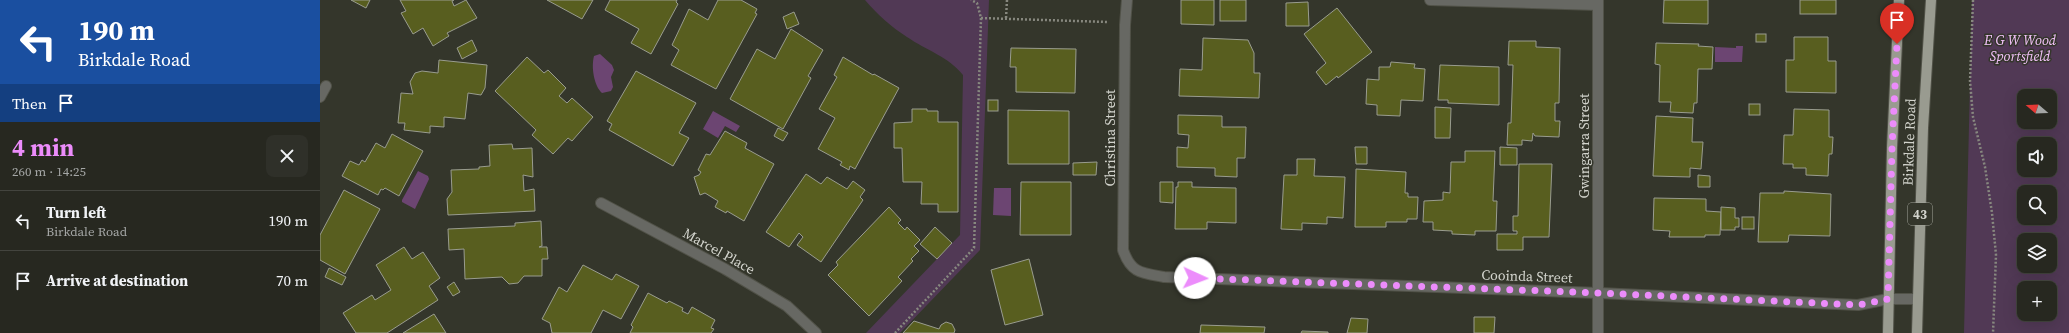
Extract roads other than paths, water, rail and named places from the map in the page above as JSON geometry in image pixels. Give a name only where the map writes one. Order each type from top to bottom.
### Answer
[{"type":"main road","name":"Birkdale Road","points":[[1888,333],[1892,148],[1899,0]]},
{"type":"main road","name":"Birkdale Road","points":[[1917,333],[1923,128],[1931,0]]},
{"type":"street","name":"Christina Street","points":[[1127,0],[1125,25],[1123,250],[1127,261],[1136,271]]},
{"type":"street","points":[[1430,0],[1598,2]]},
{"type":"street","name":"Gwingarra Street","points":[[1598,2],[1598,333]]},
{"type":"street","points":[[320,97],[326,86]]},
{"type":"street","name":"Marcel Place","points":[[601,203],[725,269],[787,306],[816,333]]},
{"type":"street","name":"Cooinda Street","points":[[1136,271],[1164,277],[1599,293],[1858,305],[1888,299],[1918,299]]},
{"type":"park label","name":"E G W Wood Sportsfield","points":[[2020,48]]}]
